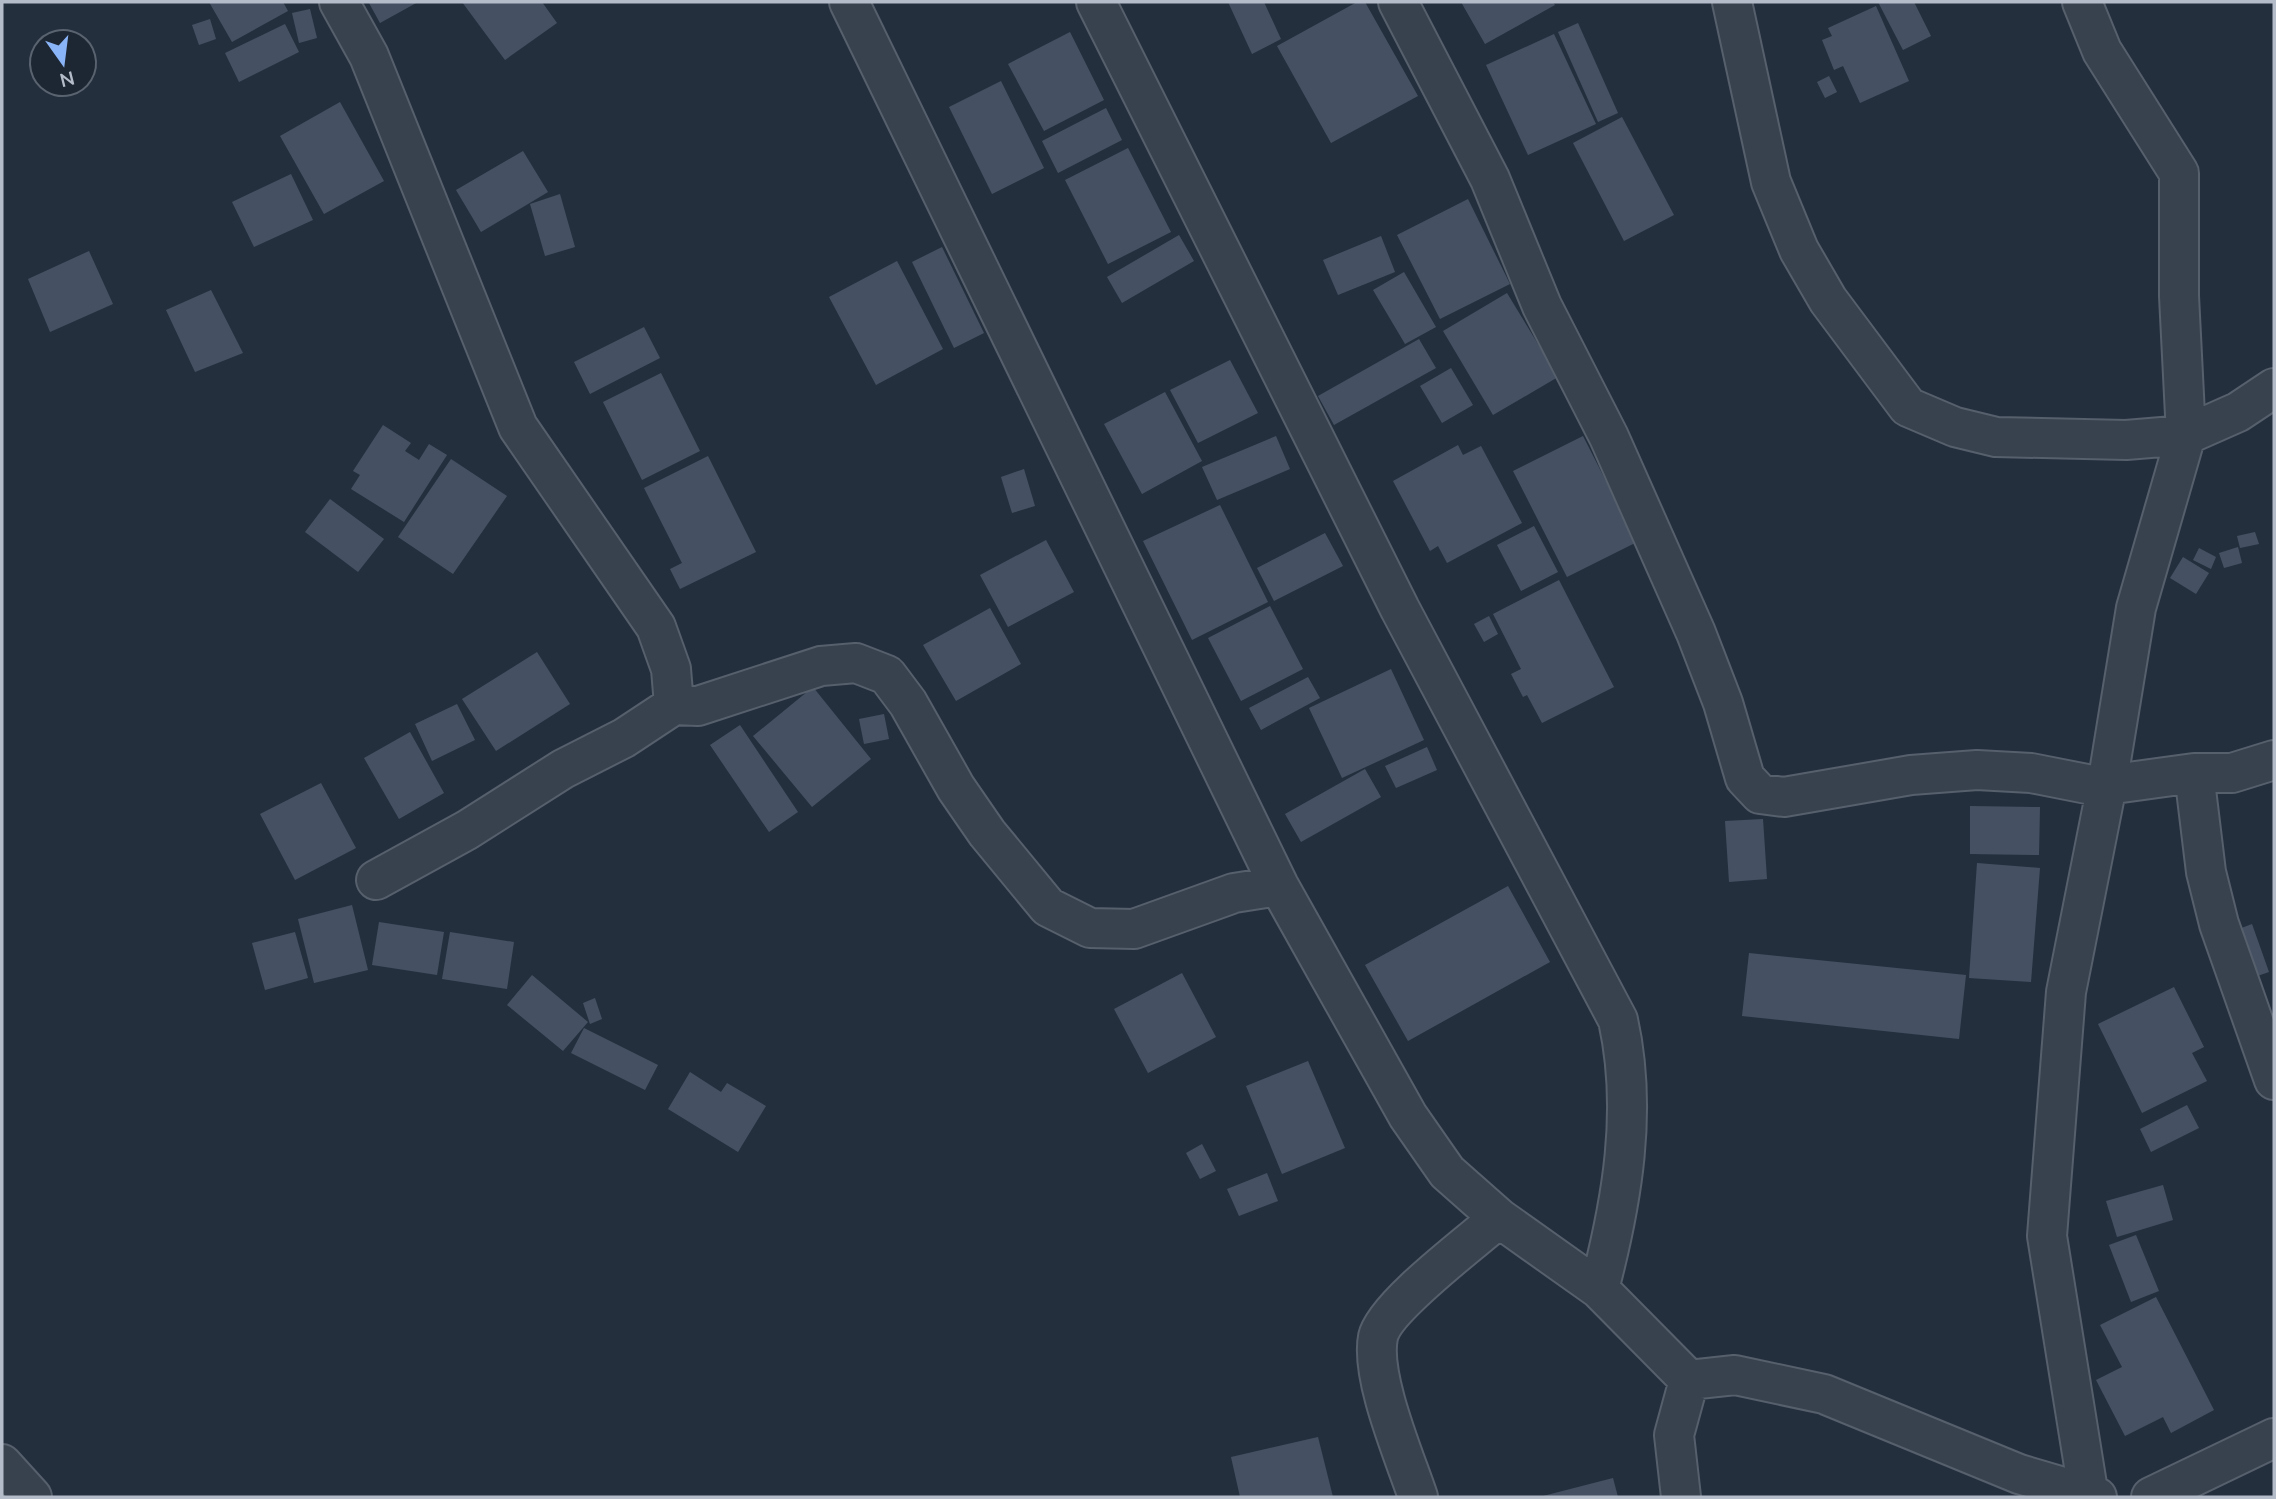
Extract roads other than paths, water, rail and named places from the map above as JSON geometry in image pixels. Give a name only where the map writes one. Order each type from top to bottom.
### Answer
[{"type":"street","points":[[339,2],[369,56],[518,427],[656,627],[671,669],[674,705]]},
{"type":"street","points":[[849,2],[1279,886],[1408,1116],[1447,1172],[1499,1219],[1599,1289],[1689,1380]]},
{"type":"street","points":[[1096,2],[1400,609],[1618,1020],[1625,1052],[1625,1148],[1620,1195],[1599,1289]]},
{"type":"street","points":[[1398,2],[1490,179],[1542,306],[1609,437],[1700,645],[1723,703],[1745,778],[1760,794],[1784,797],[1911,775],[1977,770],[2031,773],[2092,785],[2107,785],[2194,773],[2232,773],[2274,760]]},
{"type":"street","points":[[1732,2],[1772,182],[1799,250],[1828,300],[1908,407],[1955,427],[1996,436],[2126,440],[2186,435],[2238,412],[2274,388]]},
{"type":"street","points":[[2082,2],[2102,51],[2179,173],[2179,296],[2186,435],[2136,608],[2107,785],[2066,992],[2047,1237],[2089,1497]]},
{"type":"street","points":[[376,880],[467,830],[563,769],[624,738],[674,705],[698,706],[821,666],[856,663],[887,674],[908,703],[956,788],[987,833],[1048,907],[1090,928],[1134,929],[1234,893],[1279,886]]},
{"type":"street","points":[[2194,773],[2206,872],[2216,911],[2274,1080]]},
{"type":"street","points":[[1418,1497],[1381,1383],[1378,1337],[1393,1311],[1499,1219]]},
{"type":"street","points":[[1689,1380],[1735,1375],[1824,1394],[2019,1474],[2089,1497],[2097,1497]]},
{"type":"street","points":[[1681,1497],[1674,1435],[1689,1380]]},
{"type":"street","points":[[2151,1497],[2274,1438]]},
{"type":"street","points":[[2,1464],[32,1497]]}]
